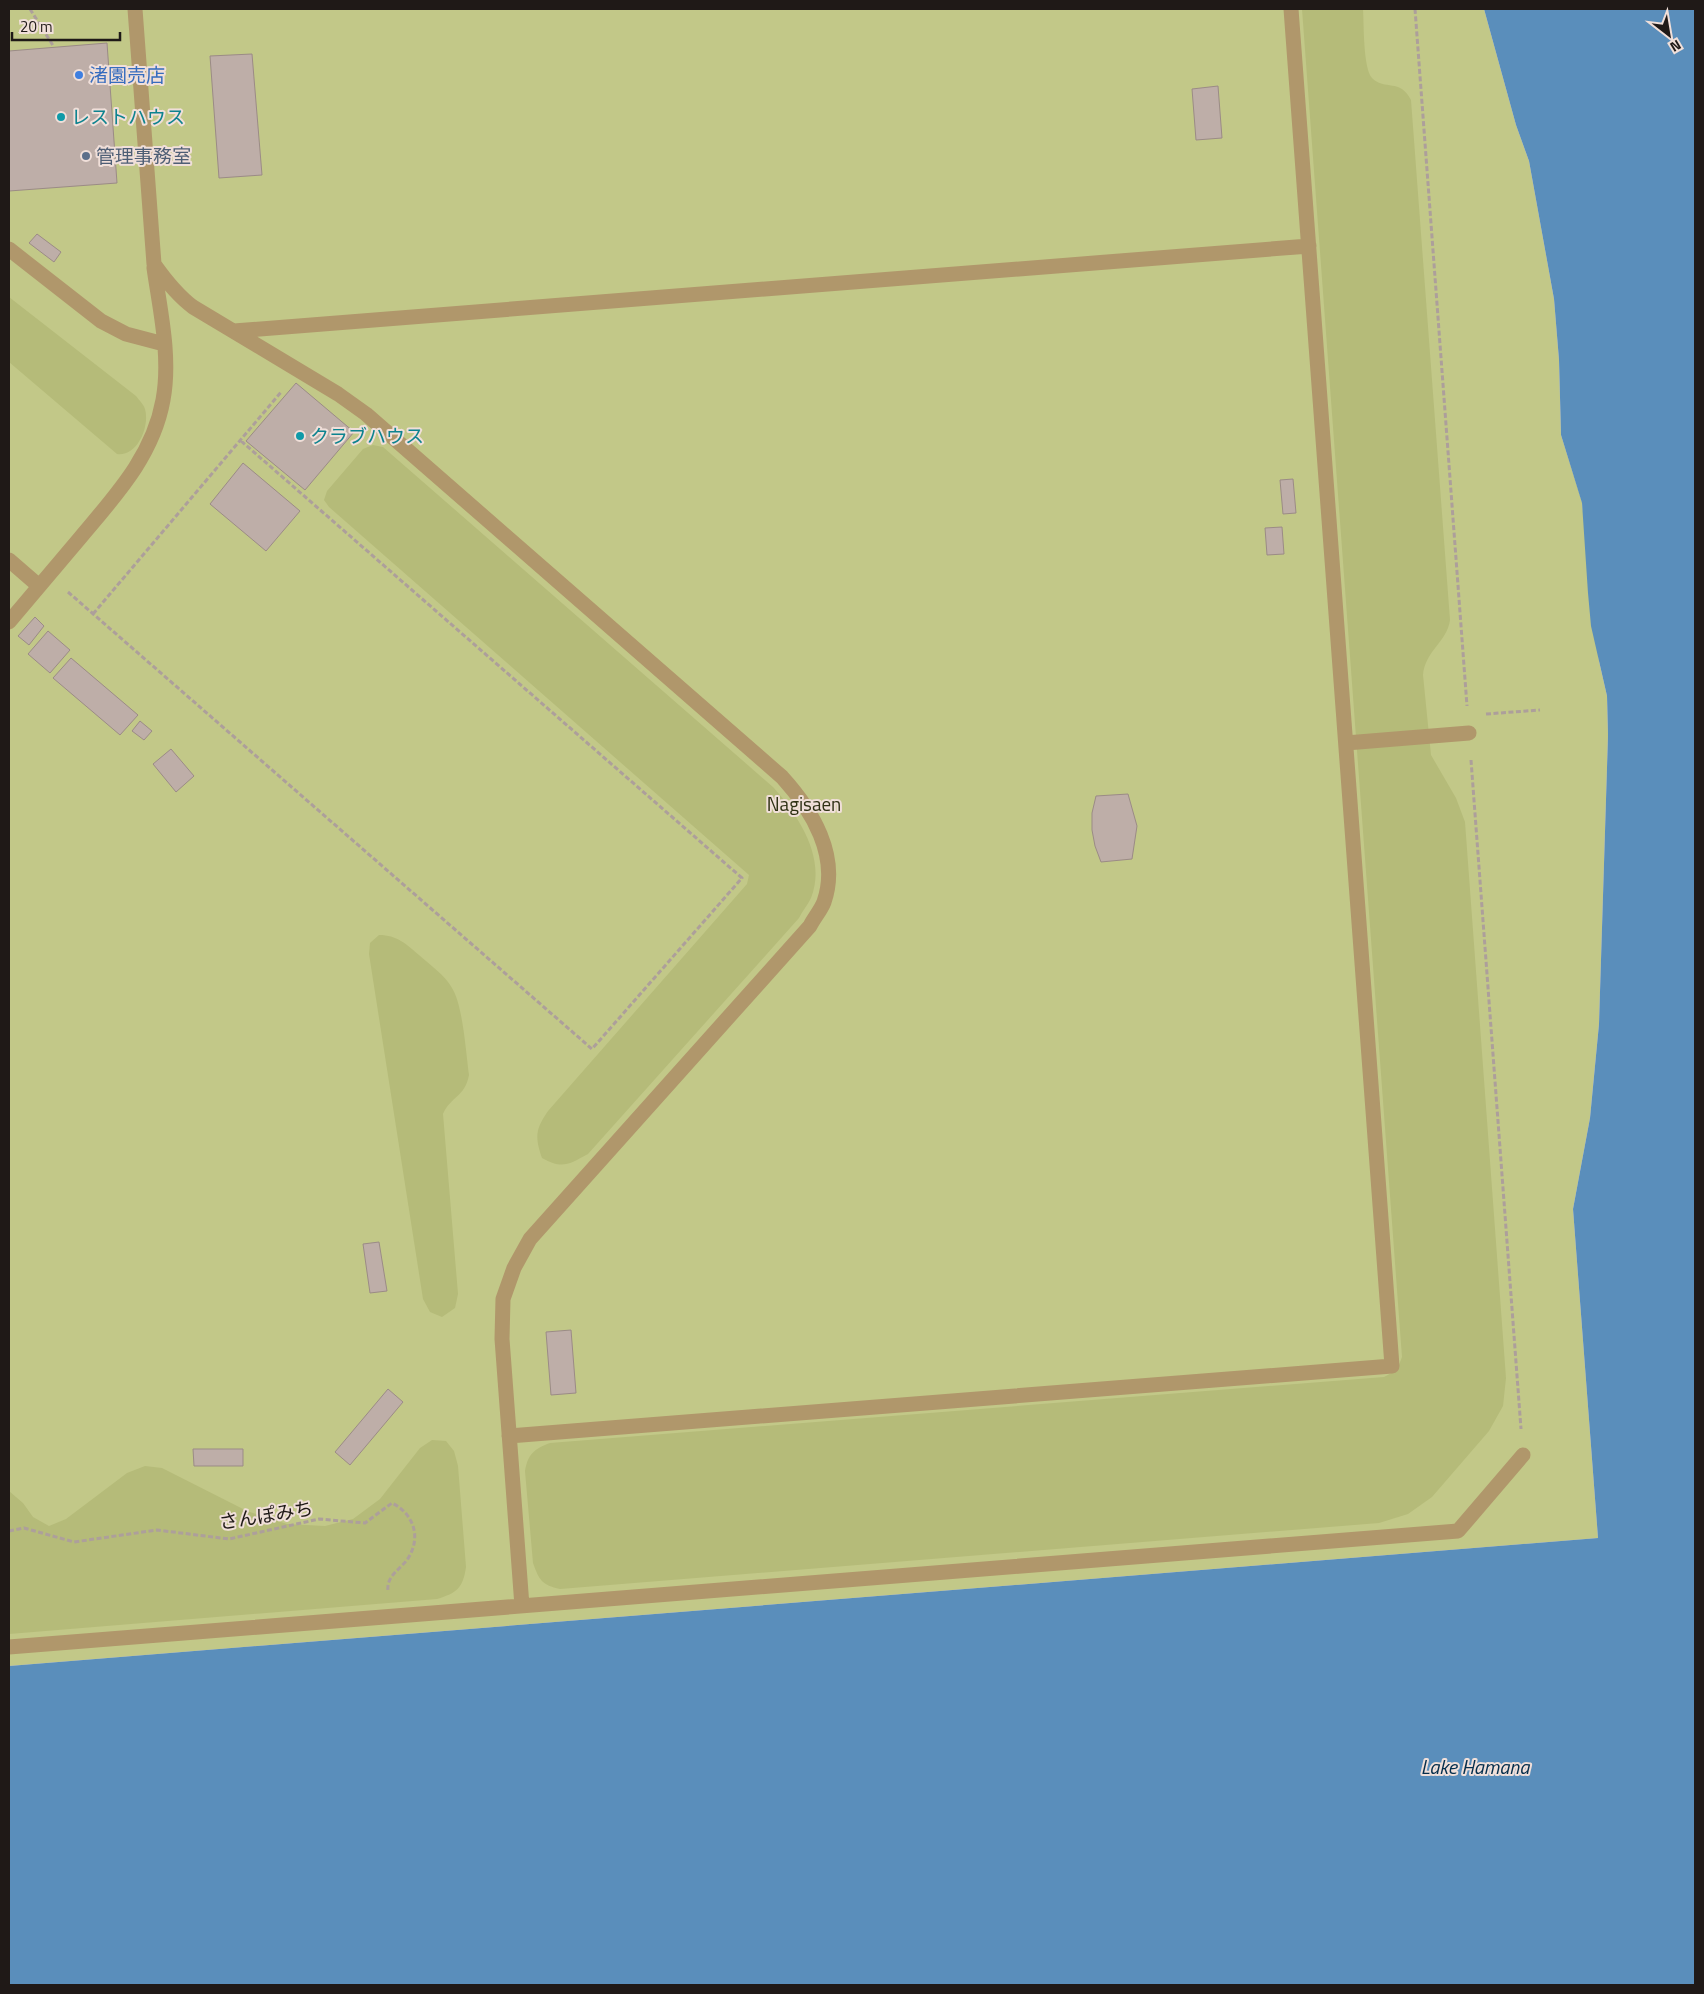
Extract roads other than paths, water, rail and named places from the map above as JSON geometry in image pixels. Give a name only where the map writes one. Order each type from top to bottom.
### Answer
[{"type":"lane","points":[[9,622],[120,490],[148,447],[164,399],[164,344],[154,264],[135,9]]},
{"type":"lane","points":[[509,1436],[1392,1366],[1291,9]]},
{"type":"lane","points":[[234,331],[1309,246]]},
{"type":"lane","points":[[9,249],[102,321],[126,334],[164,344]]},
{"type":"lane","points":[[154,264],[178,296],[338,394],[366,414],[782,777],[800,797],[813,819],[827,852],[829,878],[823,903],[810,926],[530,1239],[514,1268],[503,1299],[502,1329],[522,1606]]},
{"type":"lane","points":[[9,560],[44,580]]},
{"type":"lane","points":[[1346,743],[1469,733]]},
{"type":"lane","points":[[9,1647],[1458,1531],[1522,1455]]},
{"type":"water","name":"Lake Hamana","points":[[1484,9],[1695,9],[1695,1985],[9,1985],[9,1666],[1598,1538],[1573,1209],[1590,1118],[1599,1024],[1608,735],[1607,696],[1591,626],[1582,503],[1561,435],[1559,360],[1554,299],[1529,161],[1516,125]]},
{"type":"place","name":"渚園売店","points":[[79,75]]},
{"type":"place","name":"レストハウス","points":[[61,117]]},
{"type":"place","name":"管理事務室","points":[[86,156]]},
{"type":"place","name":"クラブハウス","points":[[300,436]]},
{"type":"park label","name":"Nagisaen","points":[[804,804]]}]
